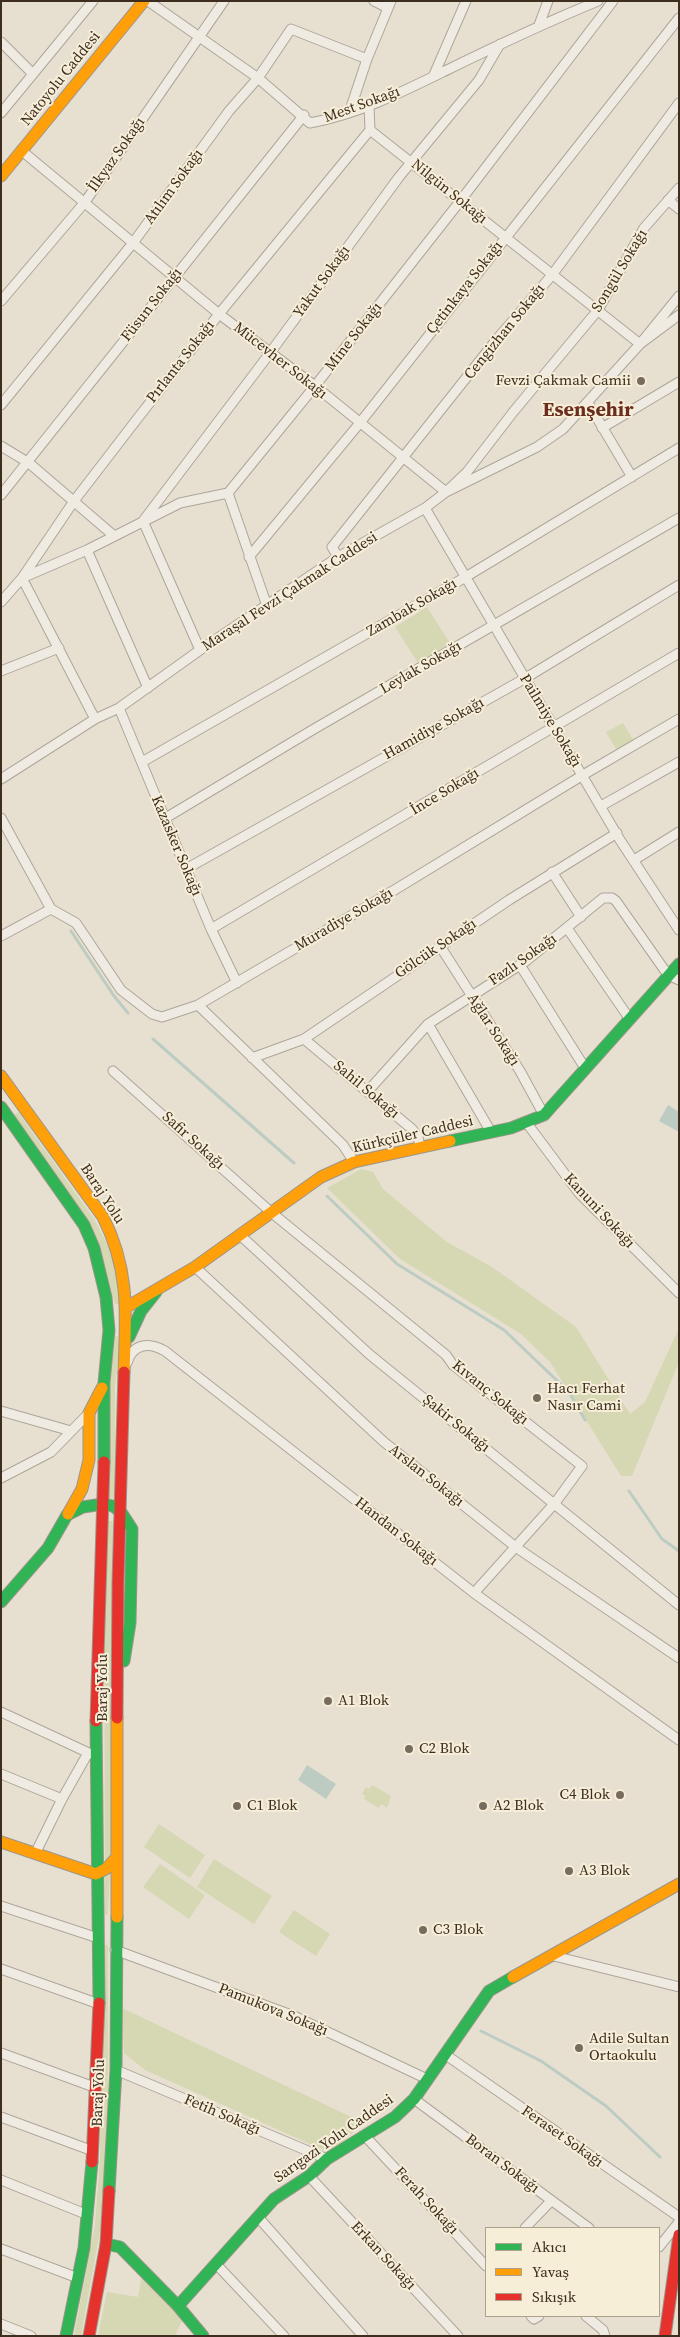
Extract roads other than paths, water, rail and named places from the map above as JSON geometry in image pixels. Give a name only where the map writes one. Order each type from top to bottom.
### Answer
[{"type":"main road","name":"Natoyolu Caddesi","points":[[1,176],[144,1]]},
{"type":"main road","name":"Kürkçüler Caddesi","points":[[125,1308],[156,1292],[195,1267],[321,1177],[354,1162],[492,1132],[544,1115],[629,1018],[674,977],[679,964]]},
{"type":"main road","name":"Baraj Yolu","points":[[1,1076],[103,1217],[115,1241],[126,1293],[118,1583],[116,2070],[106,2244],[89,2336]]},
{"type":"main road","points":[[1,1108],[16,1098]]},
{"type":"main road","name":"Baraj Yolu","points":[[1,1108],[84,1225],[94,1248],[104,1289],[109,1330],[104,1383],[104,1482],[92,1754],[99,2004],[94,2087],[93,2151],[88,2215],[66,2336]]},
{"type":"main road","points":[[125,1350],[131,1328],[156,1292]]},
{"type":"main road","points":[[109,1330],[125,1308]]},
{"type":"main road","points":[[104,1383],[89,1413],[89,1470],[94,1478],[104,1482],[115,1481],[122,1475]]},
{"type":"main road","points":[[1,1602],[48,1548],[82,1489],[89,1460]]},
{"type":"main road","points":[[67,1515],[83,1507],[103,1504],[113,1506],[121,1512]]},
{"type":"main road","points":[[1,1842],[96,1874],[107,1868],[117,1857]]},
{"type":"main road","name":"Sarıgazi Yolu Caddesi","points":[[178,2306],[217,2265],[274,2199],[309,2176],[328,2159],[395,2117],[414,2099],[489,1991],[679,1884]]},
{"type":"main road","points":[[665,2336],[679,2235]]},
{"type":"main road","points":[[106,2244],[120,2247],[178,2306],[203,2336]]},
{"type":"street","points":[[1,113],[93,1]]},
{"type":"street","name":"Mest Sokağı","points":[[148,1],[258,78],[304,115],[310,123],[368,106],[433,77],[539,25],[598,1]]},
{"type":"street","name":"İlkyaz Sokağı","points":[[1,301],[85,202],[224,1]]},
{"type":"street","points":[[349,113],[367,59],[390,5],[374,1]]},
{"type":"street","points":[[433,77],[466,1]]},
{"type":"street","points":[[539,25],[548,1]]},
{"type":"street","name":"Mine Sokağı","points":[[228,493],[461,200],[613,1]]},
{"type":"street","name":"Çetinkaya Sokağı","points":[[249,557],[359,424],[679,18]]},
{"type":"street","name":"Atılım Sokağı","points":[[1,405],[133,243],[229,111],[258,78],[291,29],[367,59]]},
{"type":"street","points":[[1,42],[32,73]]},
{"type":"street","name":"Yakut Sokağı","points":[[143,521],[412,162],[479,80],[500,44]]},
{"type":"street","name":"Cengizhan Sokağı","points":[[338,557],[332,547],[497,339],[552,275],[679,103]]},
{"type":"street","points":[[368,106],[370,130]]},
{"type":"street","name":"Füsun Sokağı","points":[[1,495],[29,463],[174,276],[304,115]]},
{"type":"street","name":"Nilgün Sokağı","points":[[370,130],[461,200],[504,238],[640,344]]},
{"type":"street","name":"Pırlanta Sokağı","points":[[1,602],[22,578],[74,501],[219,314],[370,130]]},
{"type":"street","name":"Mücevher Sokağı","points":[[22,152],[219,314],[315,386],[359,424],[446,492]]},
{"type":"street","name":"Songül Sokağı","points":[[446,492],[467,472],[514,411],[598,310],[644,228],[679,188]]},
{"type":"street","points":[[668,200],[679,209]]},
{"type":"street","name":"Maraşal Fevzi Çakmak Caddesi","points":[[1,779],[95,719],[119,708],[200,650],[338,557],[425,508],[446,492],[537,447],[563,429],[640,344],[679,296]]},
{"type":"street","points":[[640,344],[678,316]]},
{"type":"street","points":[[602,428],[679,382]]},
{"type":"street","points":[[588,403],[632,477]]},
{"type":"street","points":[[1,446],[29,463],[113,535]]},
{"type":"street","name":"Zambak Sokağı","points":[[142,762],[464,578],[679,448]]},
{"type":"street","points":[[95,719],[22,578],[87,550],[113,535],[180,503],[228,493],[267,606]]},
{"type":"street","name":"Pailmiye Sokağı","points":[[425,508],[553,728],[679,930]]},
{"type":"street","name":"Leylak Sokağı","points":[[164,818],[679,518]]},
{"type":"street","points":[[143,521],[200,650]]},
{"type":"street","points":[[87,550],[148,688]]},
{"type":"street","name":"Hamidiye Sokağı","points":[[186,869],[524,679],[679,585]]},
{"type":"street","points":[[1,671],[59,648]]},
{"type":"street","name":"İnce Sokağı","points":[[211,929],[679,653]]},
{"type":"street","name":"Kazasker Sokağı","points":[[119,708],[211,929],[237,983]]},
{"type":"street","name":"Muradiye Sokağı","points":[[51,909],[76,923],[122,990],[152,1014],[162,1017],[198,1005],[237,983],[378,900],[582,775],[679,720]]},
{"type":"street","points":[[601,806],[679,762]]},
{"type":"street","points":[[1,818],[51,909],[1,936]]},
{"type":"street","name":"Gölcük Sokağı","points":[[252,1058],[304,1039],[552,872],[617,833]]},
{"type":"street","points":[[634,860],[677,836]]},
{"type":"street","points":[[552,872],[581,917]]},
{"type":"street","name":"Fazlı Sokağı","points":[[368,1091],[428,1024],[520,965],[581,917],[598,900],[603,898],[612,898],[674,977]]},
{"type":"street","points":[[567,928],[629,1018]]},
{"type":"street","name":"Ağlar Sokağı","points":[[440,946],[520,1071],[544,1115]]},
{"type":"street","points":[[520,965],[585,1068]]},
{"type":"street","points":[[198,1005],[343,1145],[354,1162]]},
{"type":"street","points":[[428,1024],[492,1132]]},
{"type":"street","name":"Sahil Sokağı","points":[[304,1039],[412,1129],[418,1137],[420,1147]]},
{"type":"street","name":"Safir Sokağı","points":[[113,1070],[272,1213]]},
{"type":"street","name":"Kanuni Sokağı","points":[[526,1122],[579,1193],[679,1294]]},
{"type":"street","name":"Kıvanç Sokağı","points":[[272,1213],[446,1355],[453,1365],[582,1466],[555,1503],[517,1548],[474,1593]]},
{"type":"street","name":"Şakir Sokağı","points":[[240,1235],[370,1354],[679,1605]]},
{"type":"street","name":"Arslan Sokağı","points":[[195,1267],[384,1442],[517,1548],[679,1658]]},
{"type":"street","name":"Handan Sokağı","points":[[125,1371],[128,1357],[143,1344],[153,1345],[165,1351],[474,1593],[679,1740]]},
{"type":"street","points":[[3,1412],[71,1432]]},
{"type":"street","points":[[1,1478],[51,1452],[89,1413]]},
{"type":"street","points":[[1,1712],[92,1754],[62,1799],[35,1854]]},
{"type":"street","points":[[1,1774],[62,1799]]},
{"type":"street","points":[[1,1906],[98,1938]]},
{"type":"street","name":"Pamukova Sokağı","points":[[115,1950],[294,2016],[427,2079]]},
{"type":"street","points":[[554,1956],[679,1987]]},
{"type":"street","points":[[1,1969],[99,2004]]},
{"type":"street","points":[[1,2053],[94,2087]]},
{"type":"street","name":"Feraset Sokağı","points":[[446,2055],[679,2217]]},
{"type":"street","name":"Fetih Sokağı","points":[[116,2070],[328,2159]]},
{"type":"street","name":"Boran Sokağı","points":[[414,2099],[588,2227]]},
{"type":"street","points":[[1,2117],[93,2151]]},
{"type":"street","name":"Ferah Sokağı","points":[[365,2136],[485,2265]]},
{"type":"street","name":"Erkan Sokağı","points":[[309,2176],[458,2336]]},
{"type":"street","points":[[1,2180],[88,2215]]},
{"type":"street","points":[[526,2227],[551,2201]]},
{"type":"street","points":[[258,2217],[363,2336]]},
{"type":"street","points":[[660,2246],[679,2222]]},
{"type":"street","points":[[1,2249],[78,2278]]},
{"type":"street","points":[[217,2265],[284,2336]]},
{"type":"street","points":[[587,2317],[603,2330],[605,2336]]},
{"type":"street","points":[[1,2324],[32,2336]]},
{"type":"waterway","points":[[71,931],[114,996],[128,1013]]},
{"type":"waterway","points":[[153,1039],[294,1163]]},
{"type":"waterway","points":[[327,1196],[397,1264],[504,1330],[569,1392],[585,1420]]},
{"type":"waterway","points":[[629,1491],[662,1539],[679,1551]]},
{"type":"waterway","points":[[481,2031],[541,2061],[606,2106],[660,2157]]},
{"type":"place","name":"Fevzi Çakmak Camii","points":[[641,381]]},
{"type":"place","name":"Hacı Ferhat Nasır Cami","points":[[537,1398]]},
{"type":"place","name":"A1 Blok","points":[[328,1701]]},
{"type":"place","name":"C2 Blok","points":[[409,1749]]},
{"type":"place","name":"C4 Blok","points":[[620,1795]]},
{"type":"place","name":"C1 Blok","points":[[237,1806]]},
{"type":"place","name":"A2 Blok","points":[[483,1806]]},
{"type":"place","name":"A3 Blok","points":[[569,1871]]},
{"type":"place","name":"C3 Blok","points":[[423,1930]]},
{"type":"place","name":"Adile Sultan Ortaokulu","points":[[579,2048]]},
{"type":"district","name":"Esenşehir","points":[[588,411]]}]
